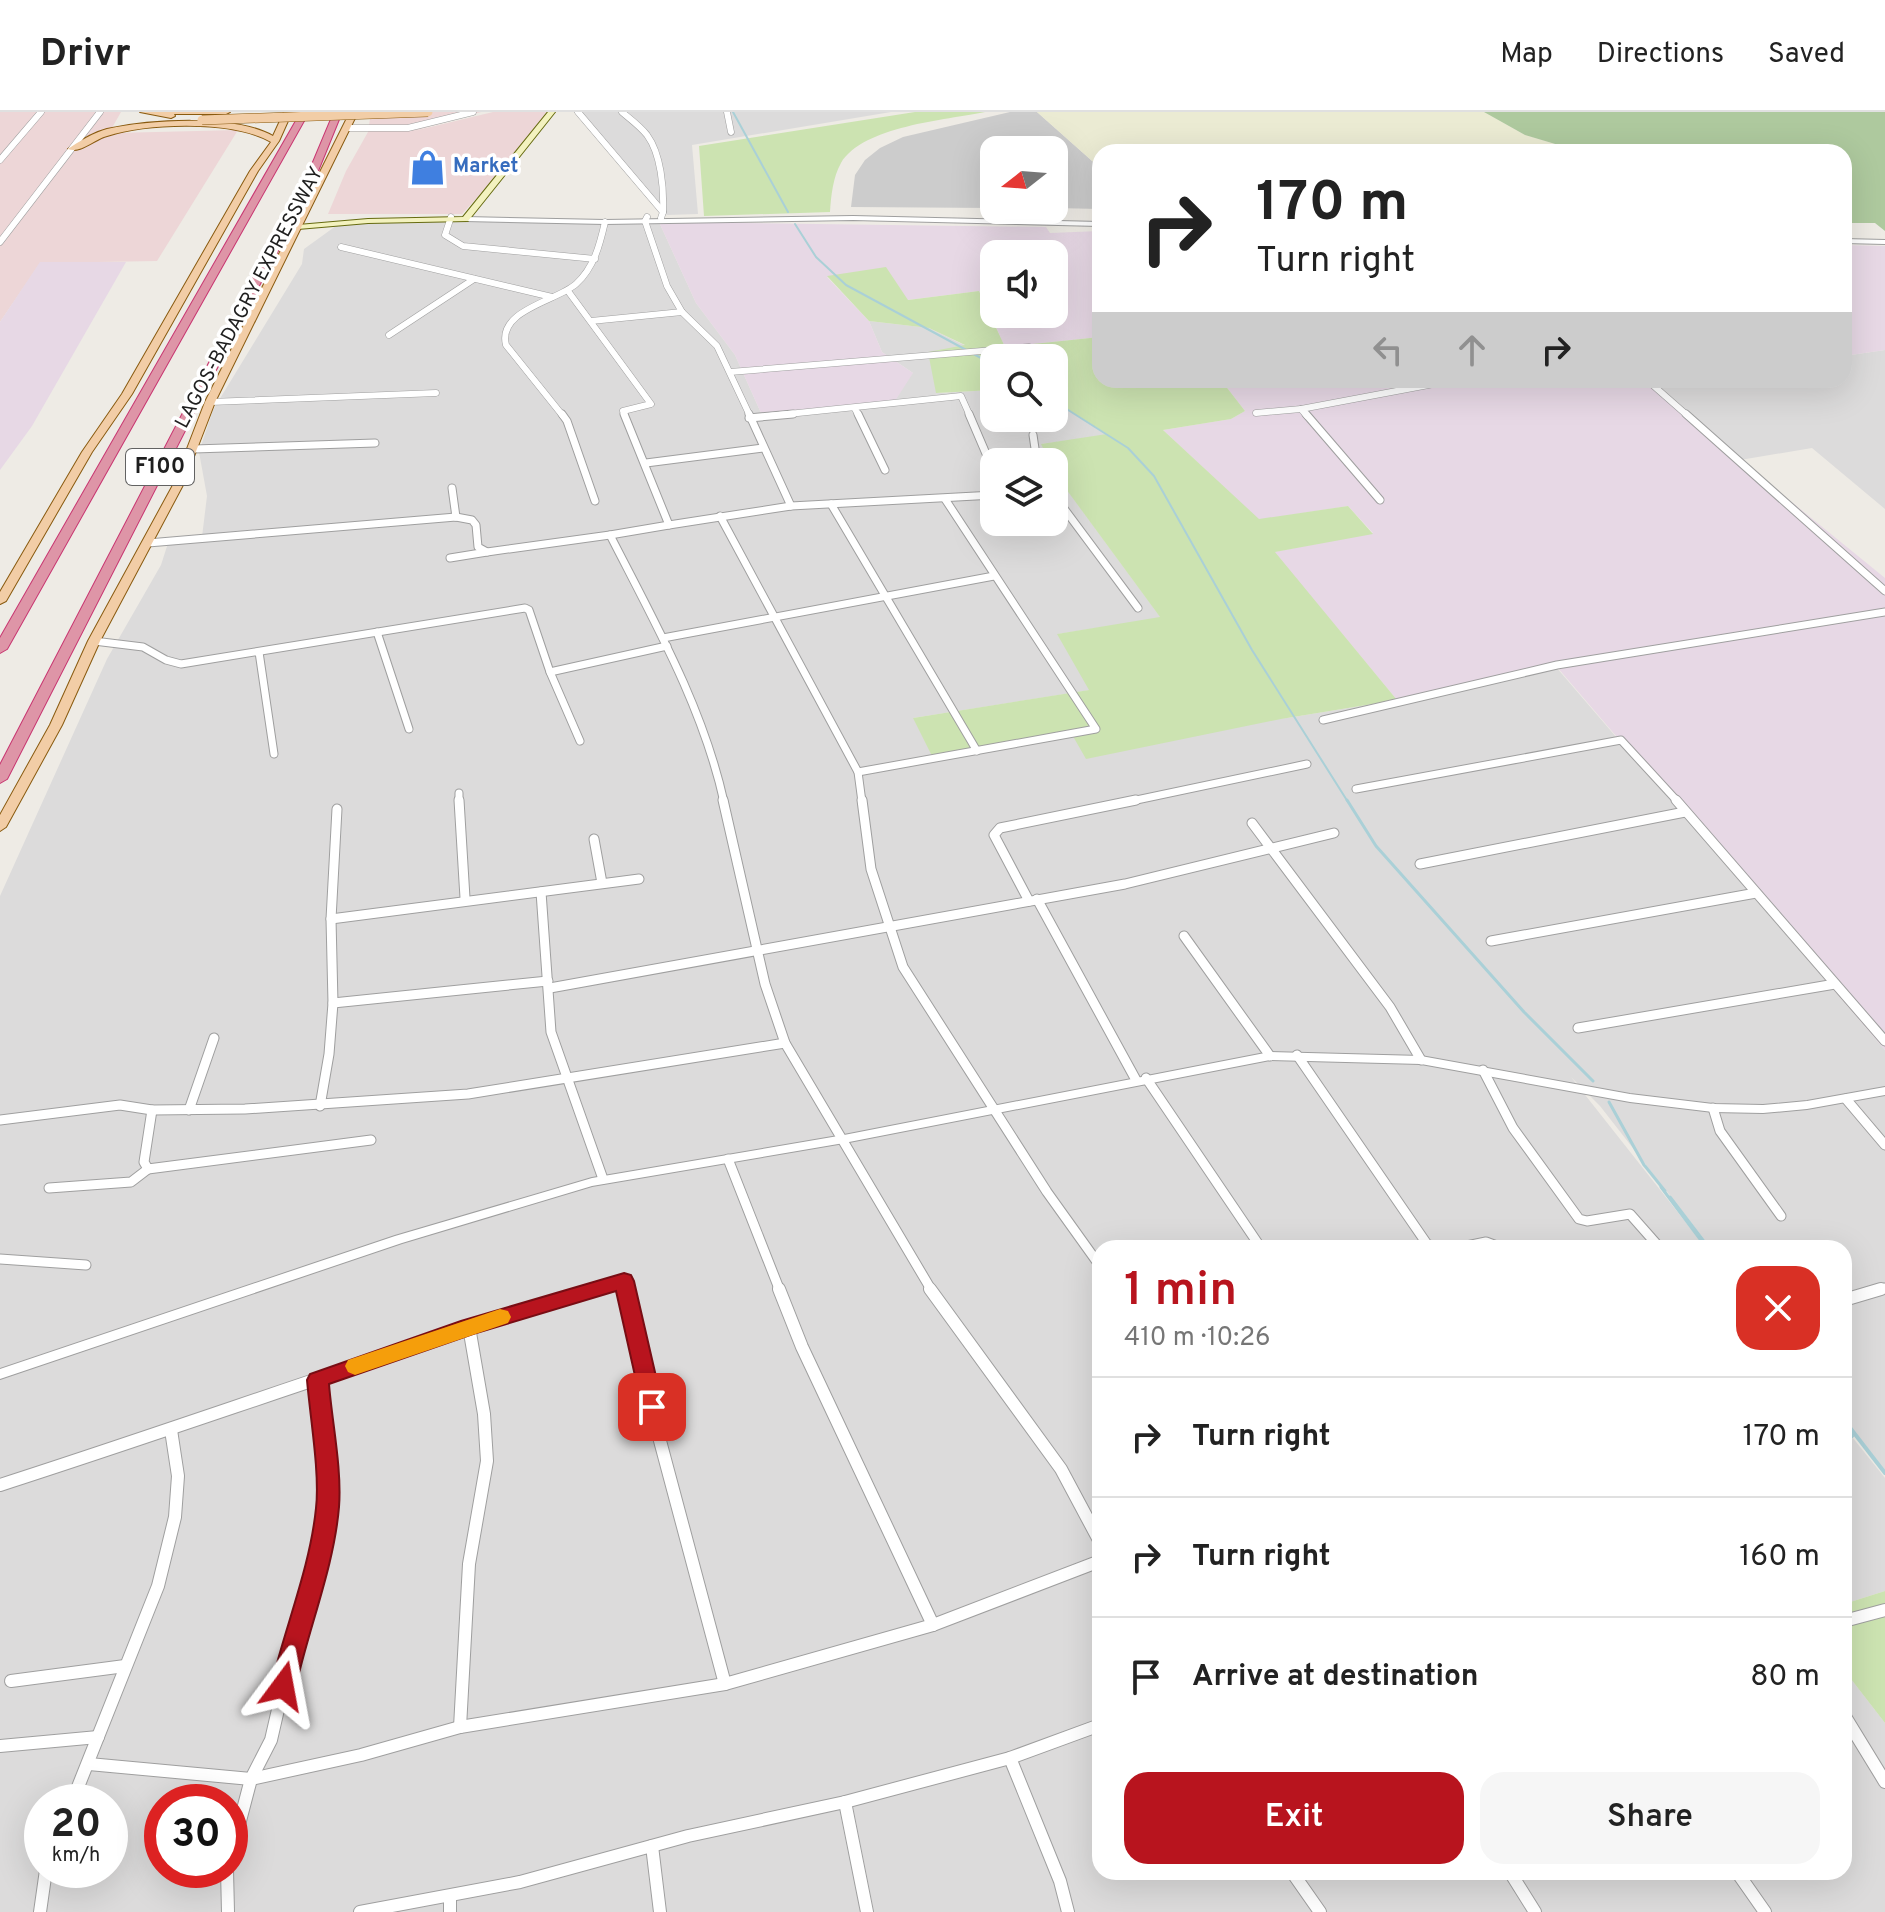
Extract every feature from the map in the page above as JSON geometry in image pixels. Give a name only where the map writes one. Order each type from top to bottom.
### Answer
[{"type":"highway","name":"LAGOS-BADAGRY EXPRESSWAY","points":[[0,649],[305,112]]},
{"type":"highway","name":"LAGOS-BADAGRY EXPRESSWAY","points":[[0,779],[257,280],[297,212],[324,156],[338,112]]},
{"type":"main road","points":[[144,112],[202,118],[387,116],[428,112]]},
{"type":"main road","points":[[163,112],[226,112]]},
{"type":"main road","points":[[0,601],[87,452],[127,394],[254,171],[275,141],[288,112]]},
{"type":"main road","name":"LAGOS-BADAGRY EXPRESSWAY","points":[[148,543],[194,449],[210,402],[354,112]]},
{"type":"main road","points":[[72,149],[103,134],[146,123],[202,118],[396,112]]},
{"type":"main road","points":[[300,223],[466,218],[552,112]]},
{"type":"main road","points":[[103,134],[156,125],[214,123],[254,127],[275,141]]},
{"type":"main road","points":[[0,827],[56,725],[94,641],[148,543]]},
{"type":"street","points":[[0,160],[39,112]]},
{"type":"street","points":[[0,242],[100,112]]},
{"type":"street","points":[[348,128],[408,128],[473,112]]},
{"type":"street","points":[[578,112],[662,215]]},
{"type":"street","points":[[622,112],[637,124],[653,145],[665,197],[662,215]]},
{"type":"street","points":[[727,112],[731,132]]},
{"type":"street","points":[[646,219],[662,215],[836,215],[1092,222]]},
{"type":"street","points":[[450,218],[445,235],[463,246],[595,259]]},
{"type":"street","points":[[466,218],[1092,222]]},
{"type":"street","points":[[646,219],[654,257],[682,312],[717,346],[791,506]]},
{"type":"street","points":[[595,501],[567,421],[506,345],[504,337],[512,322],[552,297],[568,291],[595,259],[600,220]]},
{"type":"street","points":[[1852,239],[1885,240]]},
{"type":"street","points":[[341,247],[552,297]]},
{"type":"street","points":[[389,335],[474,279]]},
{"type":"street","points":[[568,291],[651,404],[623,411],[669,525]]},
{"type":"street","points":[[591,321],[682,312]]},
{"type":"street","points":[[730,372],[980,351]]},
{"type":"street","points":[[1256,413],[1301,409],[1413,388]]},
{"type":"street","points":[[1656,388],[1885,591]]},
{"type":"street","points":[[210,402],[436,393]]},
{"type":"street","points":[[749,418],[961,396],[984,448]]},
{"type":"street","points":[[855,409],[885,470]]},
{"type":"street","points":[[1301,409],[1380,500]]},
{"type":"street","points":[[1033,435],[1035,448]]},
{"type":"street","points":[[194,449],[375,443]]},
{"type":"street","points":[[646,463],[763,448]]},
{"type":"street","points":[[452,488],[456,517]]},
{"type":"street","points":[[450,558],[791,506],[980,496]]},
{"type":"street","points":[[858,772],[1096,729],[945,499]]},
{"type":"street","points":[[831,504],[977,751]]},
{"type":"street","points":[[1068,514],[1138,608]]},
{"type":"street","points":[[720,516],[858,772],[871,869],[903,967],[964,1066],[1092,1255]]},
{"type":"street","points":[[148,543],[456,517],[472,520],[476,525],[478,547],[487,552]]},
{"type":"street","points":[[610,535],[665,642],[713,753],[757,950],[785,1043],[938,1302],[1061,1469],[1092,1527]]},
{"type":"street","points":[[550,672],[776,616],[994,576]]},
{"type":"street","points":[[94,641],[143,647],[166,660],[181,664],[525,608],[529,610],[550,672],[580,741]]},
{"type":"street","points":[[1323,720],[1571,662],[1885,612]]},
{"type":"street","points":[[377,632],[409,729]]},
{"type":"street","points":[[259,652],[274,754]]},
{"type":"street","points":[[1356,789],[1621,740],[1629,744],[1885,1041]]},
{"type":"street","points":[[1255,1240],[1141,1079],[994,835],[1000,828],[1307,764]]},
{"type":"street","points":[[459,793],[465,898]]},
{"type":"street","points":[[320,1106],[329,1054],[333,1003],[331,919],[337,809]]},
{"type":"street","points":[[1420,864],[1685,812]]},
{"type":"street","points":[[1252,823],[1390,1007],[1421,1060]]},
{"type":"street","points":[[333,1003],[549,984],[757,950],[1125,884],[1334,833]]},
{"type":"street","points":[[594,839],[602,883]]},
{"type":"street","points":[[331,919],[465,898],[639,879]]},
{"type":"street","points":[[541,892],[551,1032],[603,1179]]},
{"type":"street","points":[[1491,941],[1756,893]]},
{"type":"street","points":[[1184,936],[1270,1056]]},
{"type":"street","points":[[1578,1028],[1835,984]]},
{"type":"street","points":[[189,1110],[214,1038]]},
{"type":"street","points":[[0,1120],[120,1105],[152,1110],[320,1106],[468,1094],[785,1043]]},
{"type":"street","points":[[1297,1055],[1424,1240]]},
{"type":"street","points":[[0,1374],[399,1239],[603,1179],[844,1139],[1270,1056],[1421,1060],[1630,1098],[1713,1108],[1763,1109],[1885,1091]]},
{"type":"street","points":[[1483,1070],[1513,1128],[1579,1219],[1587,1221],[1630,1214],[1653,1240]]},
{"type":"street","points":[[1846,1099],[1885,1145]]},
{"type":"street","points":[[1713,1108],[1720,1131],[1781,1216]]},
{"type":"street","points":[[148,1169],[144,1162],[152,1110]]},
{"type":"street","points":[[49,1188],[131,1182],[148,1169],[371,1140]]},
{"type":"street","points":[[728,1159],[802,1347],[933,1625]]},
{"type":"street","points":[[0,1259],[86,1265]]},
{"type":"street","points":[[0,1485],[171,1430],[469,1327],[619,1281],[626,1283],[659,1437],[725,1684]]},
{"type":"street","points":[[1852,1298],[1885,1288]]},
{"type":"street","points":[[460,1727],[469,1564],[487,1461],[484,1414],[469,1327]]},
{"type":"street","points":[[248,1790],[271,1740],[296,1631],[322,1544],[328,1504],[317,1380]]},
{"type":"street","points":[[80,1784],[158,1586],[175,1517],[178,1476],[171,1430]]},
{"type":"street","points":[[89,1764],[251,1779],[361,1755],[460,1727],[725,1684],[933,1625],[1092,1564]]},
{"type":"street","points":[[1852,1619],[1885,1610]]},
{"type":"street","points":[[11,1681],[125,1666]]},
{"type":"street","points":[[360,1912],[520,1882],[652,1846],[845,1802],[1010,1758],[1092,1728]]},
{"type":"street","points":[[1852,1728],[1885,1782]]},
{"type":"street","points":[[0,1746],[98,1737]]},
{"type":"street","points":[[1010,1758],[1060,1881],[1068,1912]]},
{"type":"street","points":[[845,1802],[867,1912]]},
{"type":"street","points":[[652,1846],[660,1912]]},
{"type":"street","points":[[1298,1880],[1320,1912]]},
{"type":"street","points":[[1515,1880],[1535,1912]]},
{"type":"street","points":[[1743,1880],[1765,1912]]},
{"type":"street","points":[[40,1912],[43,1888]]},
{"type":"street","points":[[227,1888],[228,1912]]},
{"type":"street","points":[[450,1896],[450,1912]]},
{"type":"shaded area","points":[[0,112],[121,112],[113,126],[115,133],[238,130],[157,261],[40,263],[0,322]]},
{"type":"shaded area","name":"Market","points":[[371,112],[481,112],[414,131],[493,112],[548,112],[509,163],[462,214],[328,214],[346,171],[368,132]]},
{"type":"shaded area","points":[[574,112],[891,112],[692,145],[698,214],[667,215]]},
{"type":"shaded area","points":[[1010,112],[1037,112],[1064,136],[980,136],[980,208],[851,207],[855,175],[865,160],[880,148],[903,137]]},
{"type":"shaded area","points":[[1068,140],[1092,161],[1092,209],[1068,208]]},
{"type":"shaded area","points":[[513,220],[659,222],[696,303],[735,355],[761,413],[913,373],[882,352],[869,321],[929,328],[966,346],[937,393],[980,391],[980,432],[1068,432],[1068,410],[1109,435],[1042,444],[1044,448],[980,448],[980,536],[1068,536],[1068,491],[1161,618],[1058,634],[1090,690],[913,718],[1071,731],[1287,718],[1397,700],[1556,667],[1885,1050],[1885,1473],[1852,1430],[1852,1240],[1705,1240],[1600,1106],[1571,1077],[1700,1240],[1092,1240],[1092,1880],[1852,1880],[1852,1680],[1885,1723],[1885,1912],[0,1912],[0,896],[107,659],[161,565],[169,540],[202,537],[207,496],[199,452],[213,410],[302,264],[304,249],[340,223]]},
{"type":"shaded area","points":[[659,222],[1046,227],[1050,233],[1092,231],[1092,338],[1004,344],[996,328],[1068,328],[1068,240],[980,240],[980,293],[907,300],[827,277],[869,321],[882,352],[913,373],[895,401],[761,413],[735,355],[696,303]]},
{"type":"shaded area","points":[[1852,245],[1885,246],[1885,350],[1852,355]]},
{"type":"shaded area","points":[[40,262],[126,262],[32,426],[0,470],[0,322]]},
{"type":"shaded area","points":[[1885,350],[1885,509],[1812,448],[1740,460],[1658,388],[1852,388],[1852,355]]},
{"type":"shaded area","points":[[1227,388],[1660,388],[1740,460],[1885,578],[1885,1050],[1557,667],[1397,700],[1274,552],[1373,533],[1348,506],[1259,520],[1163,430],[1231,419],[1245,411]]},
{"type":"shaded area","points":[[1852,1437],[1885,1478],[1885,1591],[1852,1601]]},
{"type":"green space","points":[[915,112],[985,112],[907,127],[867,141],[841,163],[834,180],[830,212],[704,216],[699,146]]},
{"type":"green space","points":[[1037,112],[1484,112],[1525,135],[1555,144],[1092,144],[1092,161],[1068,140],[1068,136],[1064,136]]},
{"type":"green space","points":[[1484,112],[1885,112],[1885,231],[1875,223],[1852,223],[1852,144],[1555,144],[1525,135]]},
{"type":"green space","points":[[886,267],[908,300],[979,291],[980,328],[996,328],[1004,344],[980,344],[980,391],[936,393],[928,352],[965,345],[929,328],[869,321],[827,276]]},
{"type":"green space","points":[[1092,338],[1092,388],[1227,388],[1245,411],[1231,419],[1163,430],[1259,519],[1348,506],[1373,534],[1275,552],[1397,700],[1281,719],[1086,759],[1070,731],[932,756],[913,718],[1089,690],[1057,634],[1160,617],[1068,492],[1068,448],[1043,448],[1041,444],[1107,434],[1068,410],[1068,344],[1034,344]]},
{"type":"green space","points":[[1885,1591],[1885,1723],[1852,1680],[1852,1601]]},
{"type":"waterway","points":[[733,112],[788,212]]},
{"type":"waterway","points":[[795,224],[816,257],[846,285],[980,357]]},
{"type":"waterway","points":[[1068,410],[1128,448],[1154,476],[1252,650],[1348,802]]},
{"type":"waterway","points":[[1347,800],[1376,846],[1524,1012],[1593,1081]]},
{"type":"waterway","points":[[1609,1102],[1644,1165]]},
{"type":"waterway","points":[[1645,1166],[1665,1191]]},
{"type":"waterway","points":[[1661,1187],[1700,1239]]},
{"type":"waterway","points":[[1670,1197],[1703,1240]]},
{"type":"waterway","points":[[1852,1430],[1885,1473]]},
{"type":"slow traffic","points":[[355,1366],[500,1317]]},
{"type":"place","name":"Market","points":[[427,167]]},
{"type":"route","points":[[283,1686],[322,1544],[328,1504],[317,1380],[469,1327],[624,1281],[652,1407]]}]
